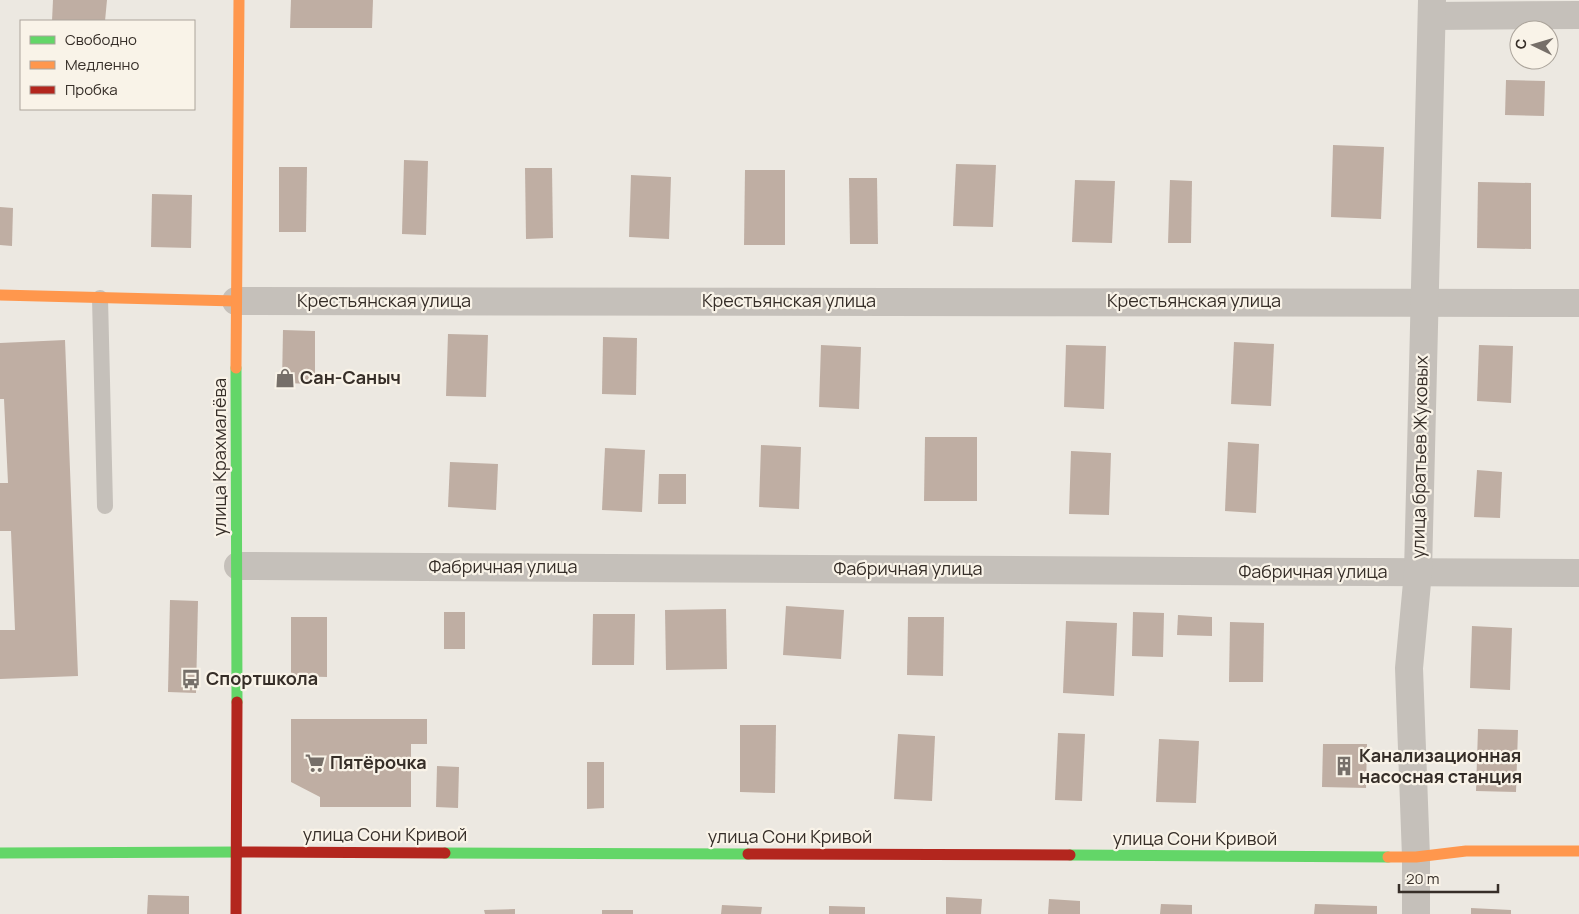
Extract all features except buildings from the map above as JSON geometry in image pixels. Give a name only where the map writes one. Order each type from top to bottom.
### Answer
[{"type":"street","name":"улица Крахмалёва","points":[[236,914],[238,566],[236,301],[239,0]]},
{"type":"street","points":[[1432,8],[1579,15]]},
{"type":"street","name":"улица братьев Жуковых","points":[[1416,914],[1416,857],[1409,668],[1418,572],[1432,8]]},
{"type":"street","name":"Крестьянская улица","points":[[0,295],[236,301],[1424,301],[1579,303]]},
{"type":"street","name":"Фабричная улица","points":[[238,566],[1579,573]]},
{"type":"street","name":"улица Сони Кривой","points":[[0,853],[236,852],[1416,857],[1466,852],[1579,851]]},
{"type":"lane","points":[[100,298],[105,506]]},
{"type":"traffic: fast","points":[[236,368],[237,702]]},
{"type":"traffic: fast","points":[[0,853],[240,852]]},
{"type":"traffic: fast","points":[[445,853],[748,854]]},
{"type":"traffic: fast","points":[[1070,855],[1388,857]]},
{"type":"traffic: slow","points":[[236,368],[239,0]]},
{"type":"traffic: slow","points":[[0,295],[236,301]]},
{"type":"traffic: slow","points":[[1388,857],[1416,857],[1466,851],[1579,851]]},
{"type":"traffic: jam","points":[[236,914],[237,702]]},
{"type":"traffic: jam","points":[[240,852],[445,853]]},
{"type":"traffic: jam","points":[[748,854],[1070,855]]},
{"type":"place","name":"Сан-Саныч","points":[[285,378]]},
{"type":"place","name":"Спортшкола","points":[[191,679]]},
{"type":"place","name":"Пятёрочка","points":[[315,763]]},
{"type":"place","name":"Канализационная насосная станция","points":[[1344,766]]}]
